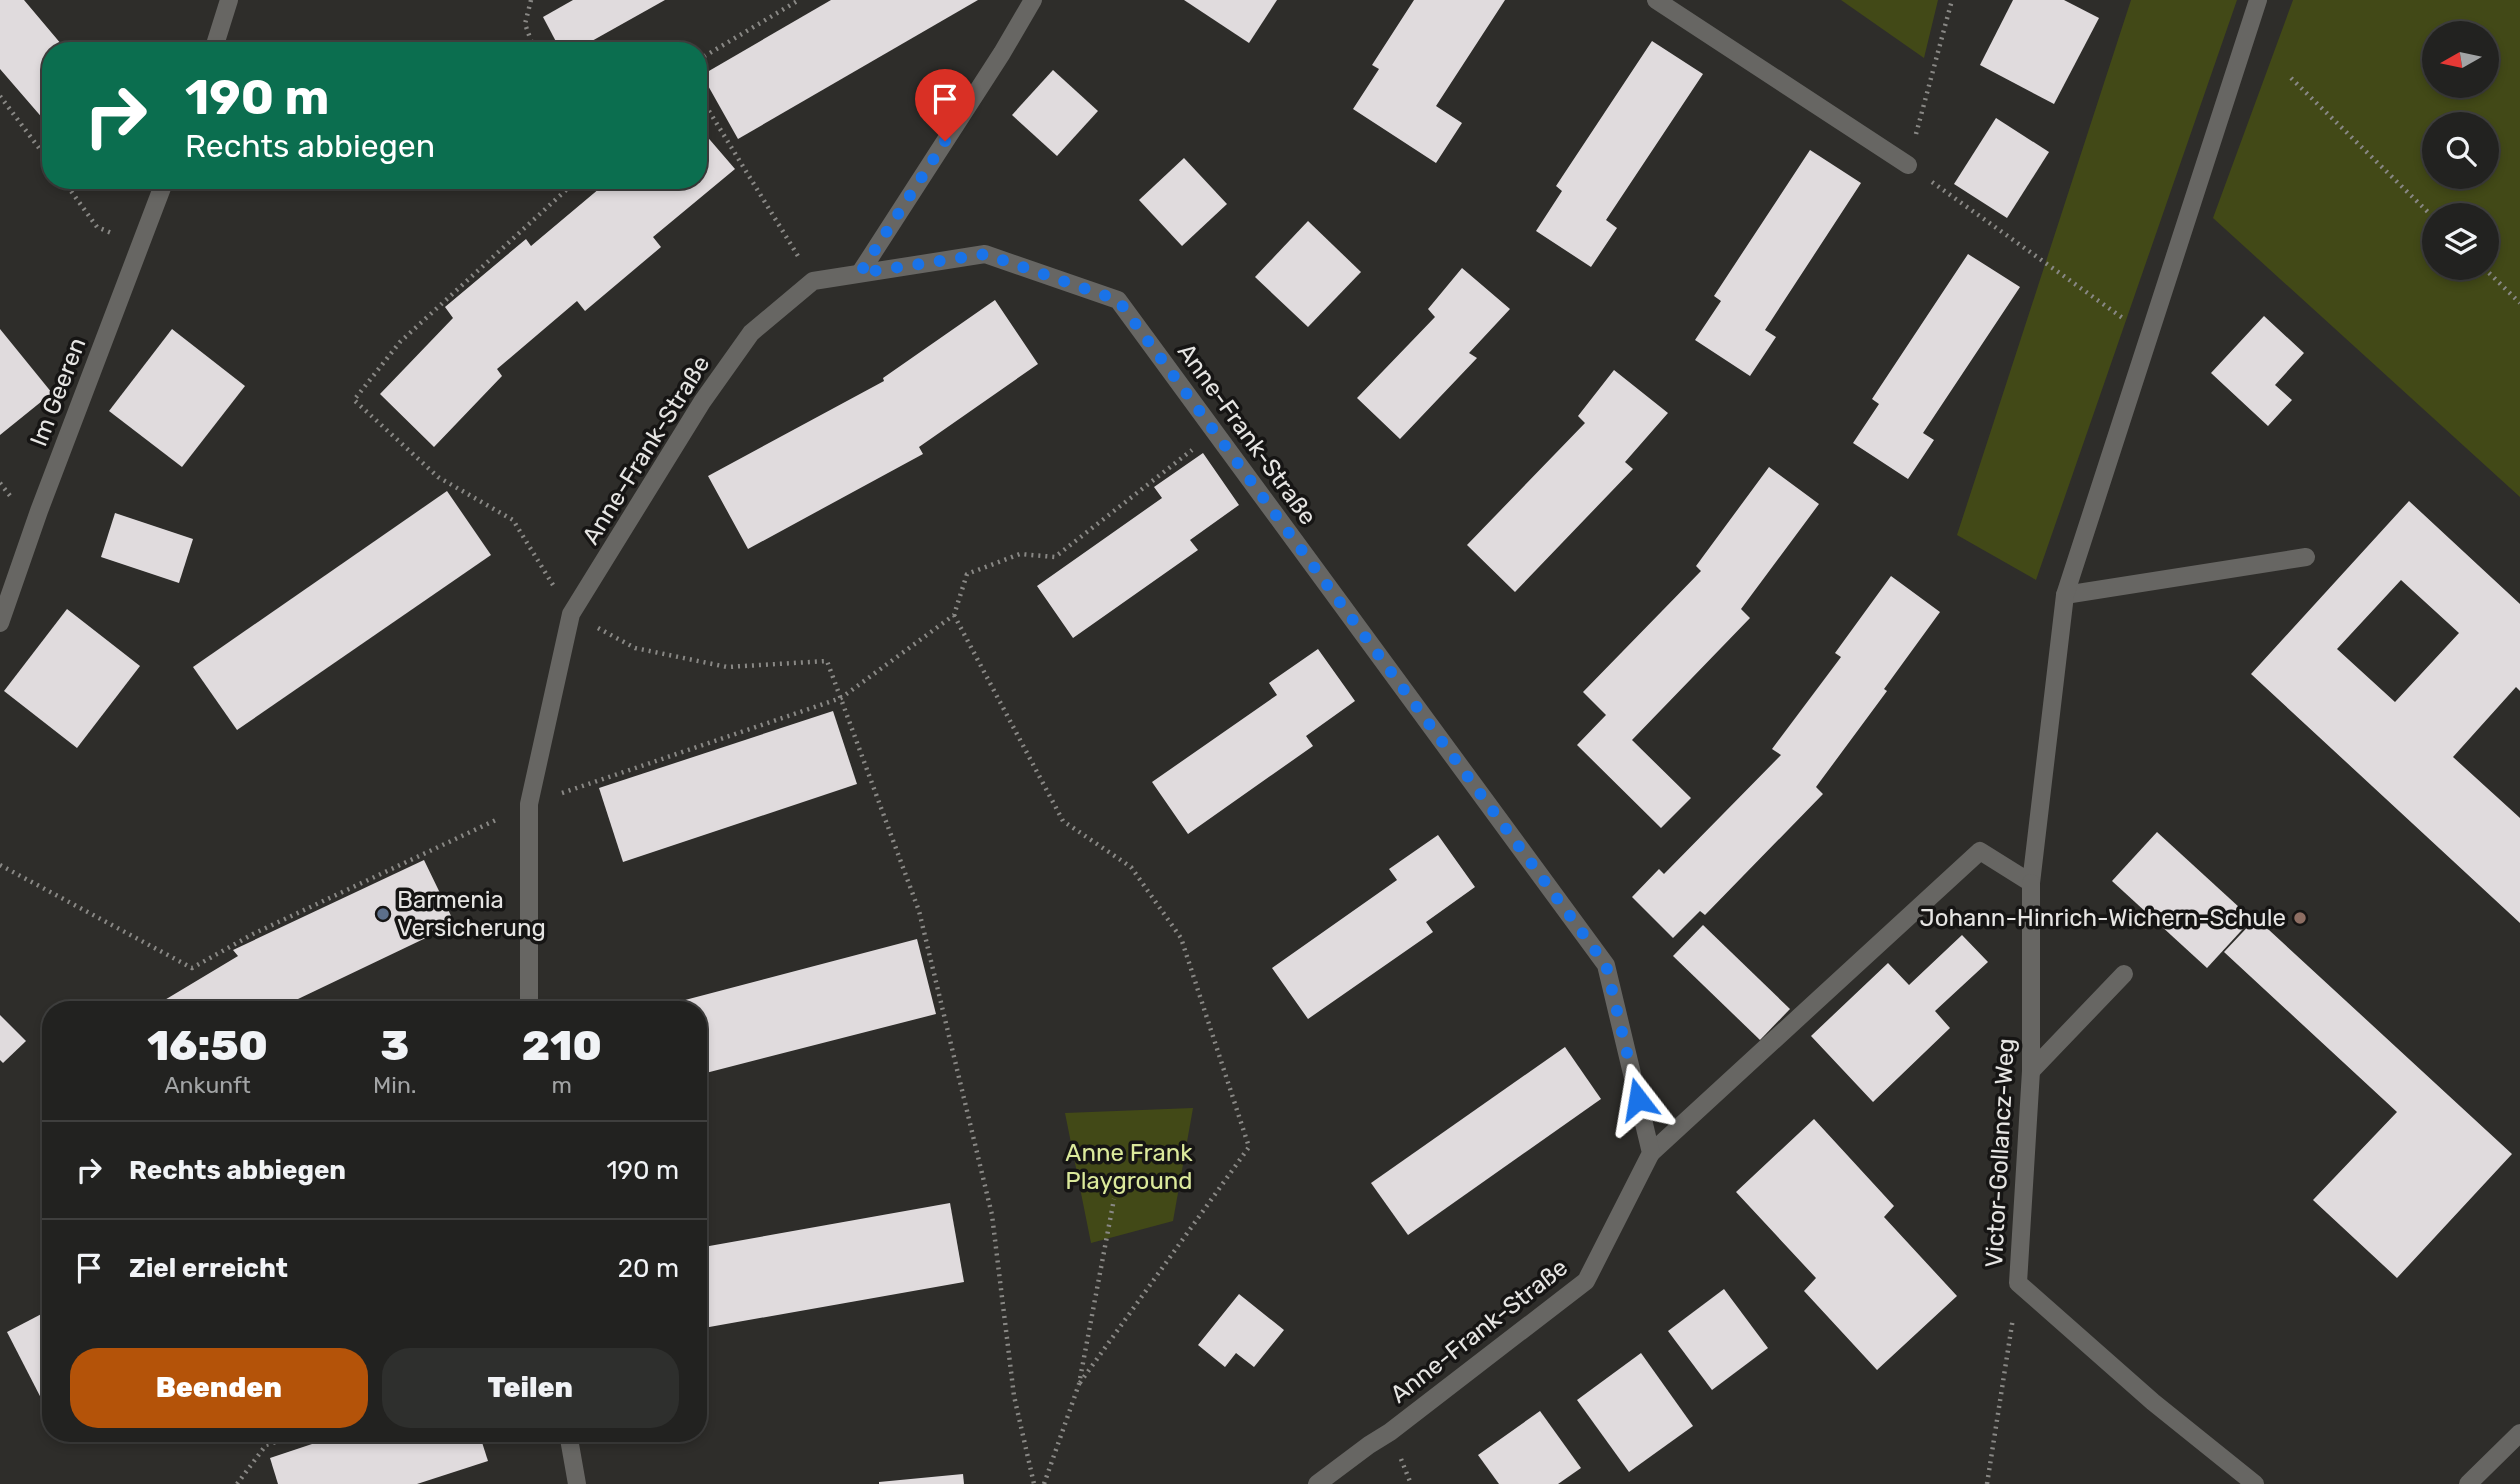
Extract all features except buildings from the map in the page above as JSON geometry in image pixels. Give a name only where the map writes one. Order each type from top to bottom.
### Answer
[{"type":"street","points":[[216,42],[229,0]]},
{"type":"street","points":[[860,273],[1002,53],[1033,0]]},
{"type":"street","points":[[1656,0],[1908,165]]},
{"type":"street","name":"Victor-Gollancz-Weg","points":[[2255,1484],[2152,1402],[2018,1283],[2031,1071],[2031,883],[2065,595],[2258,0]]},
{"type":"street","name":"Im Geeren","points":[[0,623],[39,511],[161,189]]},
{"type":"street","name":"Anne-Frank-Straße","points":[[529,1001],[529,804],[571,614],[702,402],[751,333],[813,281],[985,254],[1118,300],[1606,965],[1651,1153],[1586,1281],[1390,1432],[1317,1484]]},
{"type":"street","points":[[2065,595],[2306,557]]},
{"type":"street","points":[[1651,1153],[1979,851],[2031,883]]},
{"type":"street","points":[[2031,1071],[2124,974]]},
{"type":"street","points":[[2468,1484],[2520,1433]]},
{"type":"street","points":[[570,1442],[577,1484]]},
{"type":"path","points":[[531,0],[525,24],[532,42]]},
{"type":"path","points":[[707,55],[799,0]]},
{"type":"path","points":[[1952,0],[1908,165],[2148,336]]},
{"type":"path","points":[[2291,78],[2422,206]]},
{"type":"path","points":[[0,96],[42,152]]},
{"type":"path","points":[[707,108],[813,281]]},
{"type":"path","points":[[70,189],[97,227],[140,244]]},
{"type":"path","points":[[568,189],[400,342],[354,400],[438,477],[513,520],[571,614],[635,648],[727,667],[827,662],[919,911],[992,1215],[1014,1396],[1034,1484]]},
{"type":"path","points":[[2496,280],[2520,303]]},
{"type":"path","points":[[0,865],[192,968],[253,934],[529,804],[841,698],[954,615],[967,574],[1020,554],[1055,557],[1215,432]]},
{"type":"path","points":[[954,615],[1063,821],[1131,867],[1181,937],[1249,1147],[1079,1384]]},
{"type":"path","points":[[1044,1484],[1079,1384],[1114,1199]]},
{"type":"path","points":[[1987,1484],[2018,1283]]},
{"type":"path","points":[[237,1484],[267,1445],[276,1442]]},
{"type":"green space","points":[[1841,0],[1938,0],[1924,58]]},
{"type":"green space","points":[[2131,0],[2237,0],[2036,580],[1957,535]]},
{"type":"green space","points":[[2293,0],[2520,0],[2520,497],[2213,218]]},
{"type":"green space","name":"Anne Frank Playground","points":[[1193,1108],[1173,1221],[1091,1243],[1065,1113]]},
{"type":"place","name":"Barmenia Versicherung","points":[[383,914]]},
{"type":"place","name":"Johann-Hinrich-Wichern-Schule","points":[[2300,918]]},
{"type":"route","points":[[945,141],[860,273],[985,254],[1118,300],[1606,965],[1638,1099]]}]
